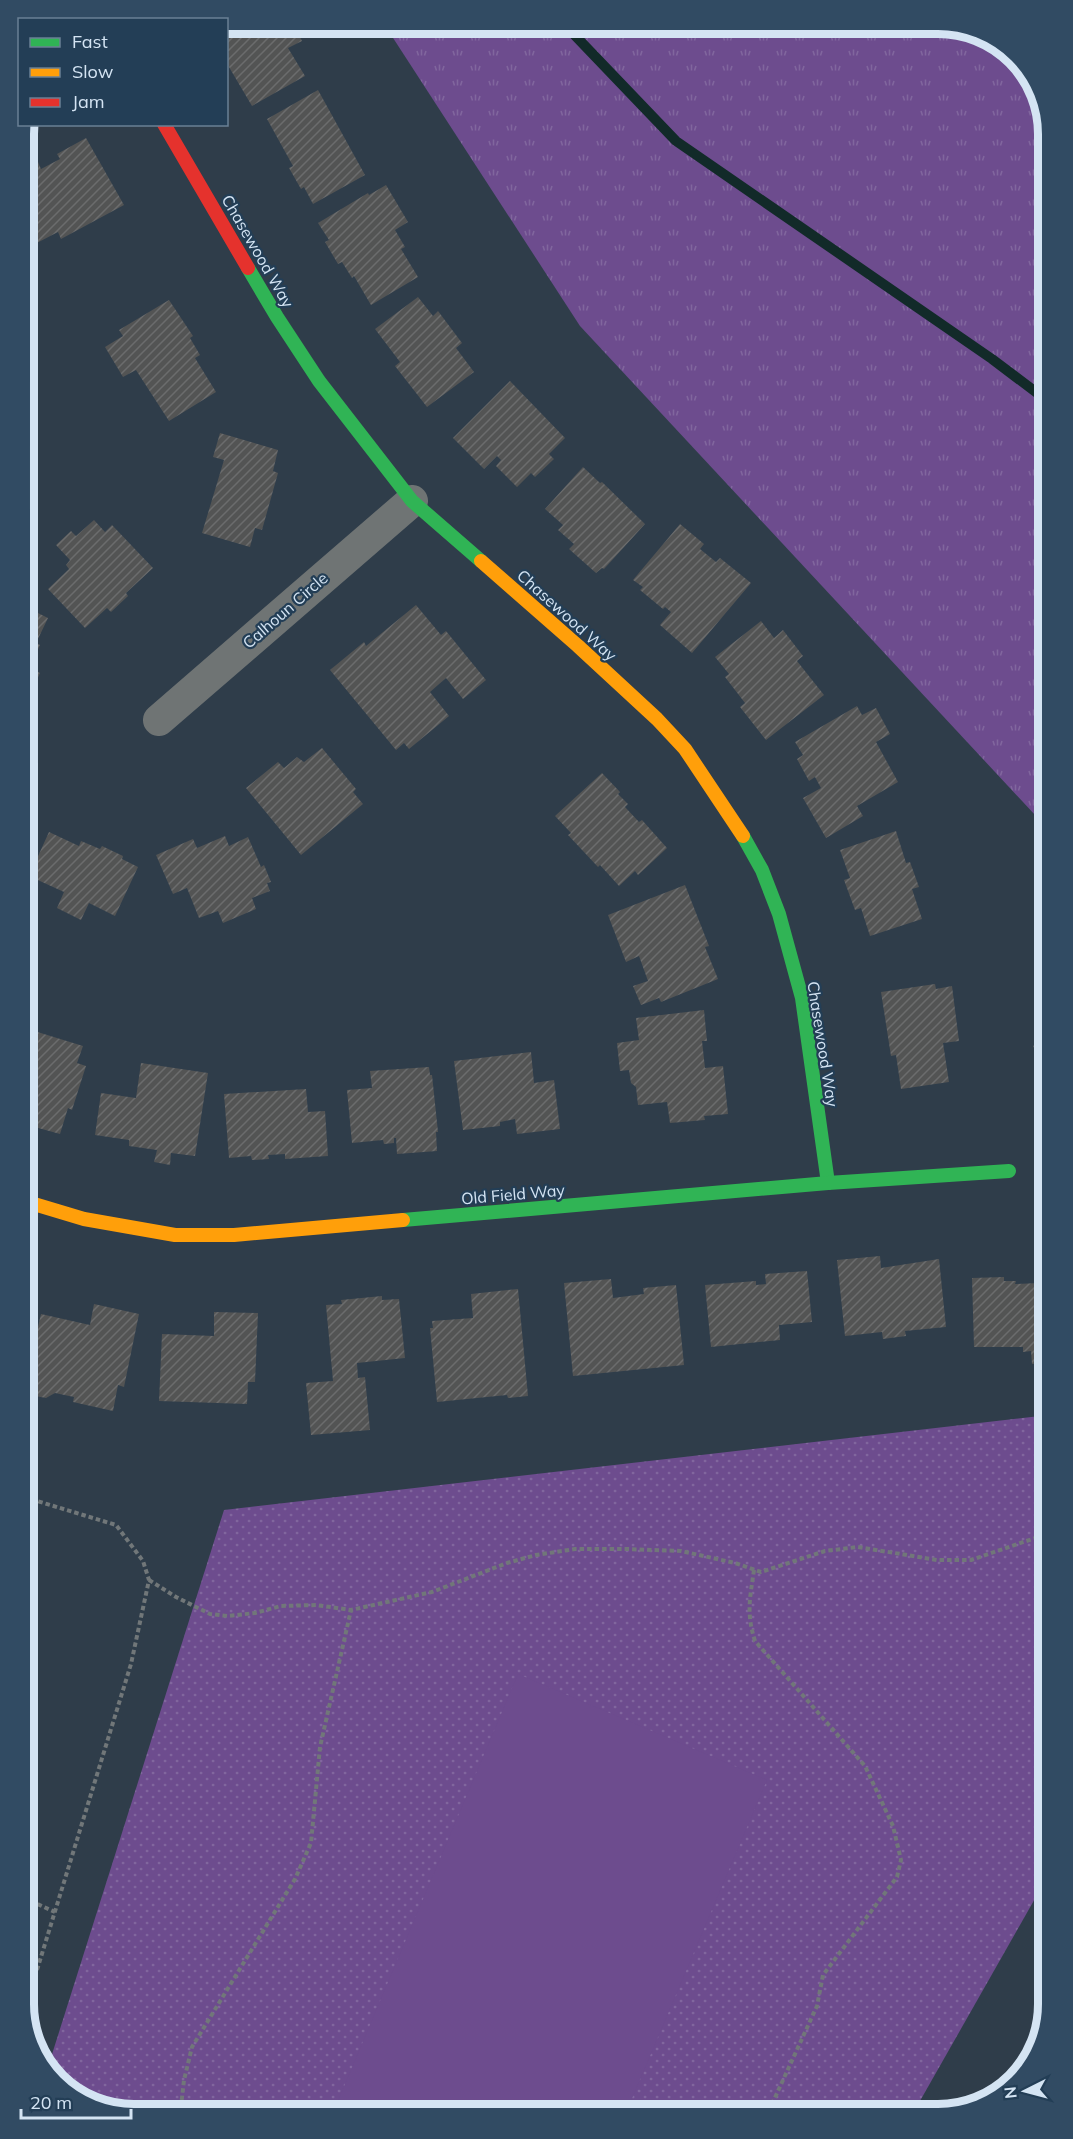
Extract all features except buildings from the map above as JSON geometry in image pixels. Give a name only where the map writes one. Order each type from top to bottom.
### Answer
[{"type":"street","name":"Chasewood Way","points":[[165,126],[276,317],[319,381],[412,501],[578,646],[657,719],[685,749],[736,823],[762,870],[779,914],[802,998],[828,1183]]},
{"type":"street","name":"Calhoun Circle","points":[[159,720],[412,501]]},
{"type":"street","name":"Old Field Way","points":[[34,1204],[84,1219],[175,1235],[234,1235],[828,1183],[1009,1171]]},
{"type":"path","points":[[34,1500],[116,1525],[142,1561],[149,1580],[131,1664],[34,1980]]},
{"type":"path","points":[[149,1580],[210,1614],[228,1616],[255,1614],[281,1606],[316,1605],[351,1610],[432,1592],[507,1563],[536,1555],[575,1549],[681,1551],[735,1563],[761,1572],[825,1551],[858,1547],[936,1560],[971,1560],[1038,1537],[1039,1534]]},
{"type":"path","points":[[754,1570],[748,1608],[755,1641],[865,1767],[893,1826],[901,1860],[897,1877],[823,1976],[817,2006],[771,2104]]},
{"type":"path","points":[[181,2104],[192,2047],[295,1879],[311,1844],[320,1747],[351,1610]]},
{"type":"path","points":[[34,1903],[55,1912]]},
{"type":"green space","points":[[391,34],[945,35],[958,36],[983,45],[1009,64],[1031,96],[1037,115],[1039,135],[1039,819],[580,326]]},
{"type":"green space","points":[[1039,1416],[1039,1892],[918,2104],[128,2104],[103,2099],[74,2084],[51,2058],[224,1510]]},
{"type":"green space","points":[[518,1674],[767,1780],[630,2104],[337,2104]]},
{"type":"waterway","points":[[574,35],[676,141],[992,359],[1039,394]]},
{"type":"traffic: fast","points":[[248,268],[319,381],[412,501],[481,561]]},
{"type":"traffic: fast","points":[[743,836],[762,870],[779,914],[802,998],[828,1183]]},
{"type":"traffic: fast","points":[[403,1220],[828,1183],[1009,1171]]},
{"type":"traffic: slow","points":[[481,561],[657,719],[685,749],[743,836]]},
{"type":"traffic: slow","points":[[34,1204],[84,1219],[175,1235],[234,1235],[403,1220]]},
{"type":"traffic: jam","points":[[165,126],[248,268]]}]
